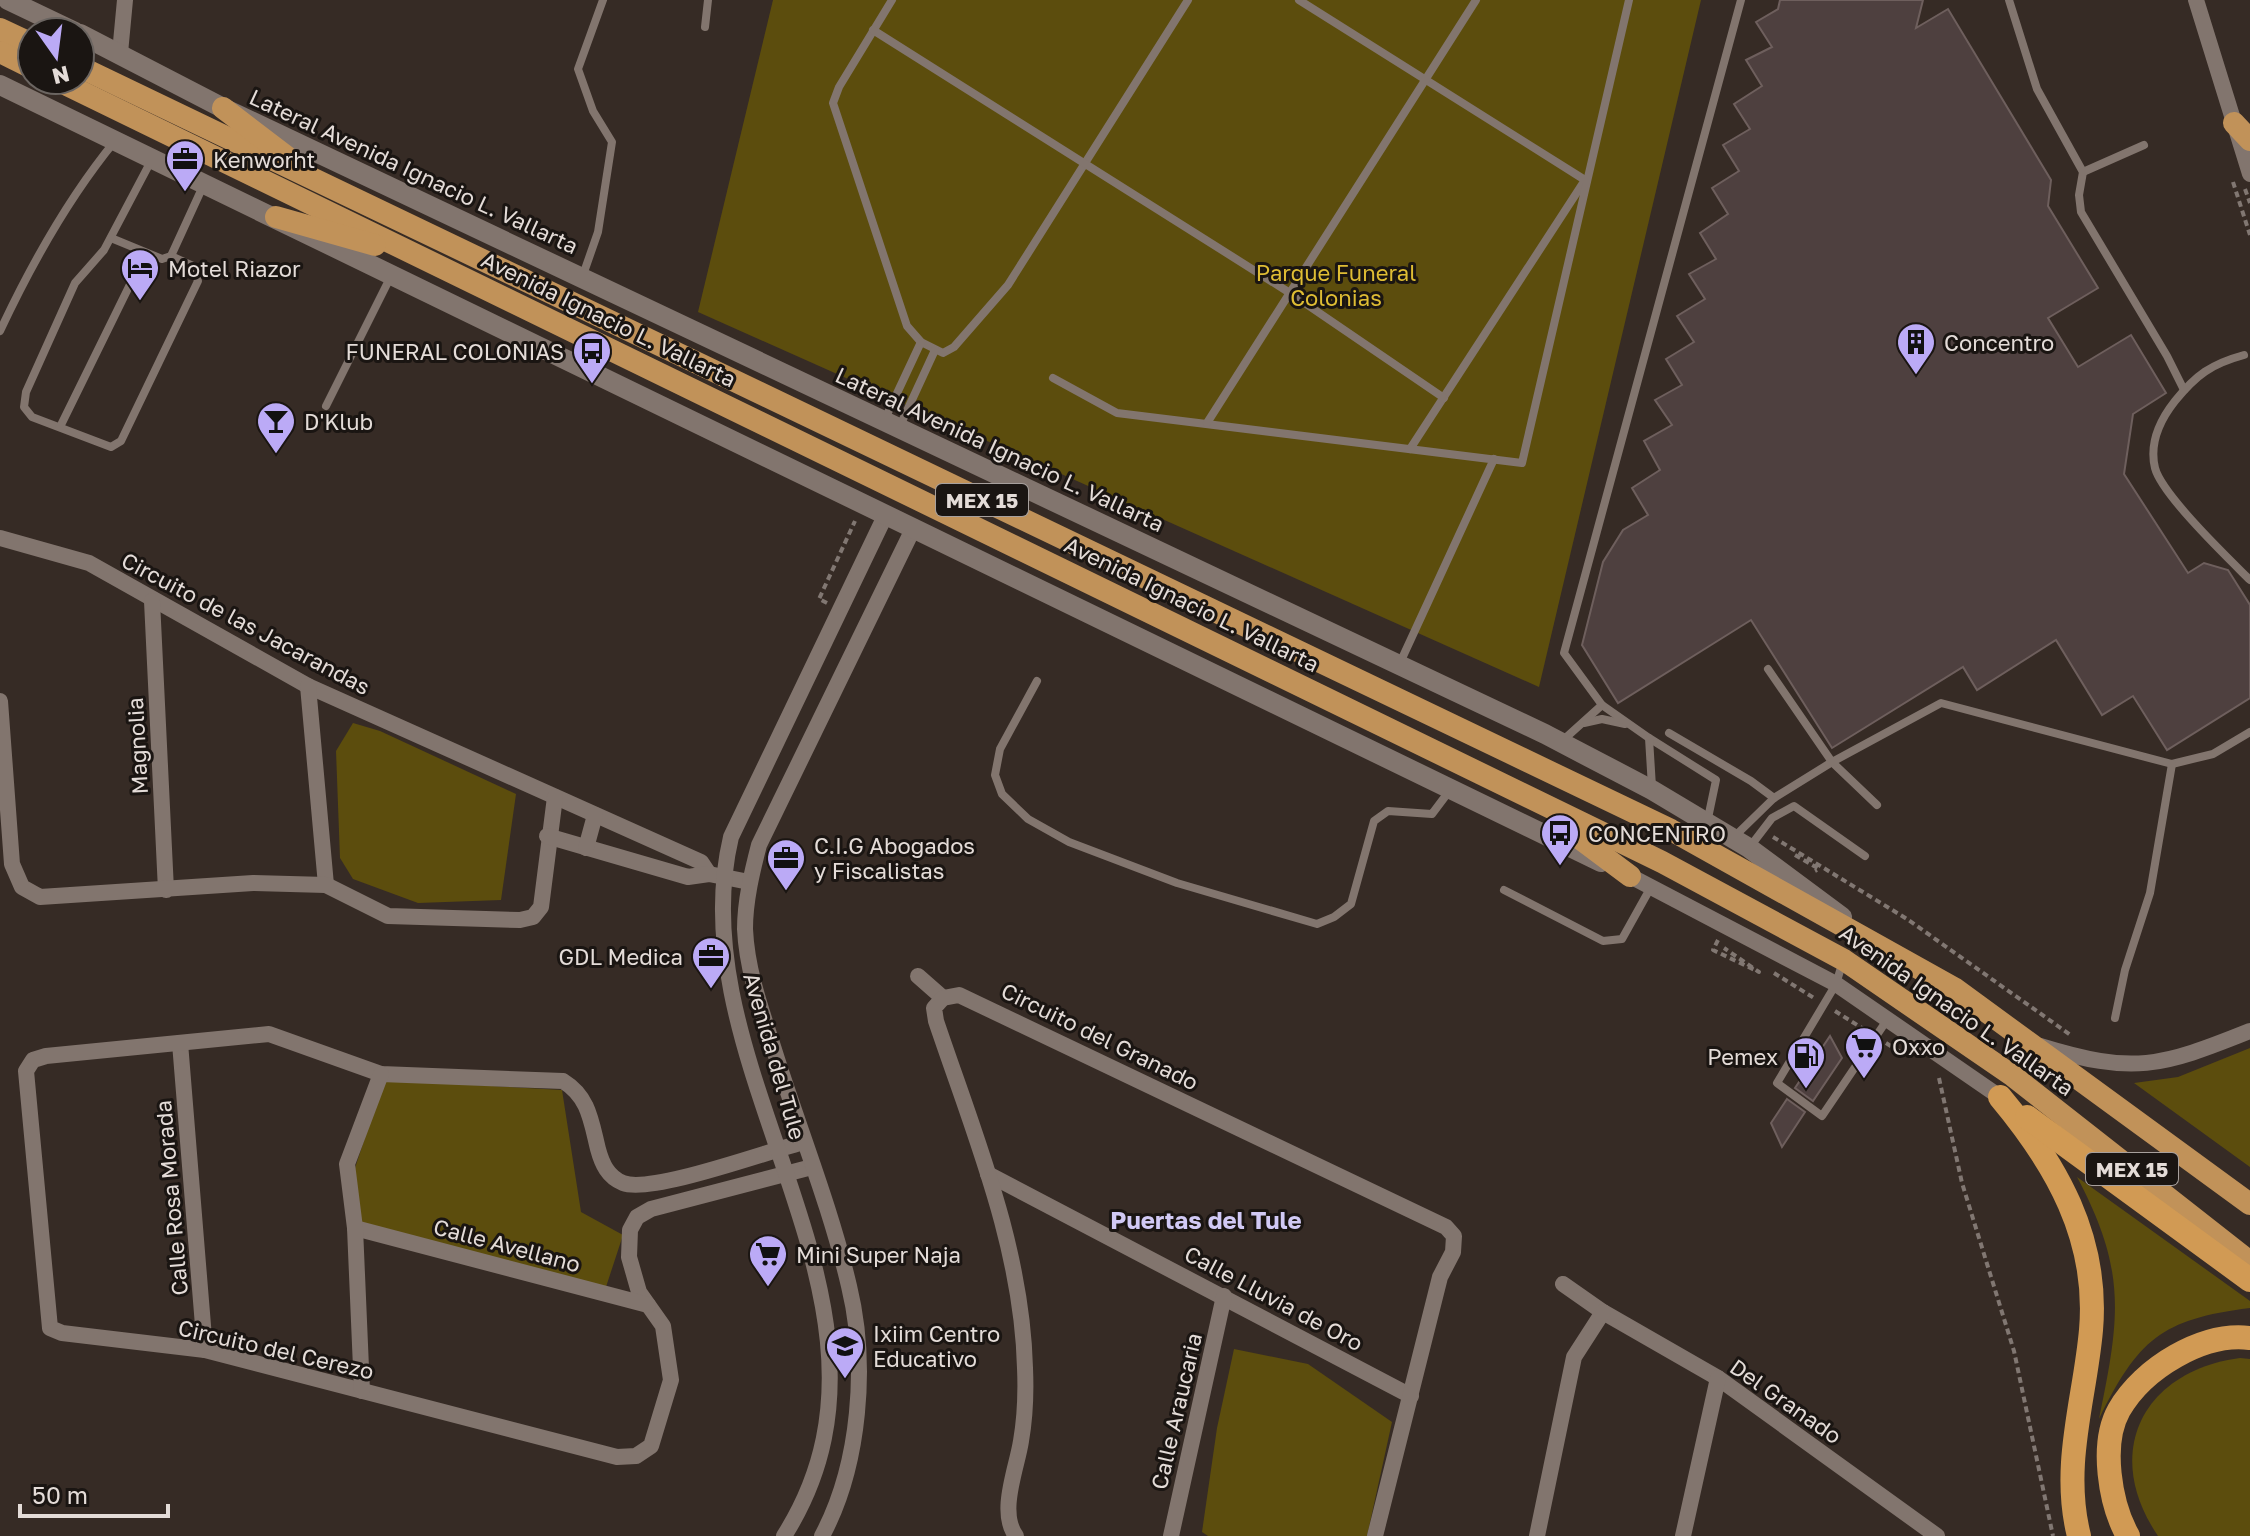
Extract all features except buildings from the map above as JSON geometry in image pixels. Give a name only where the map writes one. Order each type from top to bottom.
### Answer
[{"type":"highway","name":"Avenida Ignacio L. Vallarta","points":[[96,75],[1671,830],[1954,988],[2250,1204]]},
{"type":"highway","name":"Avenida Ignacio L. Vallarta","points":[[90,96],[1662,862],[1844,960],[2013,1076],[2250,1262]]},
{"type":"highway","points":[[223,108],[326,186]]},
{"type":"highway","points":[[2234,123],[2250,140]]},
{"type":"highway","points":[[276,217],[428,259]]},
{"type":"highway","points":[[1516,791],[1630,876]]},
{"type":"highway","points":[[2000,1097],[2250,1280]]},
{"type":"highway","points":[[2000,1097],[2039,1144],[2083,1238],[2091,1285],[2091,1330],[2071,1476],[2079,1536]]},
{"type":"highway","points":[[2128,1536],[2111,1498],[2109,1452],[2118,1411],[2147,1378],[2188,1349],[2231,1336],[2250,1338]]},
{"type":"street","name":"Lateral Avenida Ignacio L. Vallarta","points":[[8,0],[42,16]]},
{"type":"street","points":[[120,53],[125,0]]},
{"type":"street","points":[[2196,0],[2250,174]]},
{"type":"street","name":"Lateral Avenida Ignacio L. Vallarta","points":[[96,42],[223,108],[1561,743],[1652,790],[1741,844],[1878,943]]},
{"type":"street","points":[[0,85],[1630,876],[1836,984],[2000,1097]]},
{"type":"street","name":"Avenida del Tule","points":[[784,1536],[809,1488],[819,1453],[829,1390],[828,1327],[819,1275],[727,972],[716,875],[731,837],[886,514]]},
{"type":"street","name":"Avenida del Tule","points":[[822,1536],[848,1462],[857,1402],[856,1339],[850,1286],[753,983],[745,929],[749,882],[759,845],[914,527]]},
{"type":"street","name":"Circuito de las Jacarandas","points":[[0,538],[89,563],[308,686],[701,862],[716,875]]},
{"type":"street","name":"Magnolia","points":[[152,601],[166,890]]},
{"type":"street","points":[[308,686],[326,885]]},
{"type":"street","points":[[0,701],[12,864],[22,887],[40,897],[253,883],[326,885],[388,916],[520,920],[533,917],[541,907],[547,836],[555,797]]},
{"type":"street","points":[[586,848],[595,815]]},
{"type":"street","name":"Circuito de las Jacarandas","points":[[547,836],[688,877],[716,875],[749,882]]},
{"type":"street","points":[[642,865],[650,840]]},
{"type":"street","points":[[918,976],[943,998],[934,1008],[936,1021],[1003,1220],[1017,1288],[1025,1370],[1022,1438],[1009,1504],[1011,1534]]},
{"type":"street","name":"Circuito del Granado","points":[[943,998],[959,995],[974,1000],[1446,1227],[1454,1236],[1453,1252],[1440,1277],[1375,1536]]},
{"type":"street","points":[[2034,1044],[2095,1063],[2149,1065],[2182,1059],[2250,1031]]},
{"type":"street","name":"Circuito del Cerezo","points":[[644,1184],[626,1184],[610,1176],[601,1159],[585,1099],[563,1081],[381,1074],[269,1034],[46,1056],[33,1060],[26,1071],[50,1328],[62,1333],[205,1350],[617,1457],[636,1456],[651,1446],[671,1380],[663,1326],[639,1292],[629,1257],[630,1230],[637,1217],[651,1209]]},
{"type":"street","name":"Calle Rosa Morada","points":[[180,1043],[205,1350]]},
{"type":"street","points":[[362,1391],[355,1228],[347,1164],[381,1074]]},
{"type":"street","points":[[804,1142],[644,1184],[651,1209],[812,1167]]},
{"type":"street","name":"Calle Lluvia de Oro","points":[[988,1174],[1411,1396]]},
{"type":"street","name":"Calle Avellano","points":[[355,1228],[648,1305]]},
{"type":"street","name":"Del Granado","points":[[1563,1284],[1603,1312],[1718,1378],[1937,1536]]},
{"type":"street","name":"Calle Araucaria","points":[[1171,1536],[1224,1296]]},
{"type":"street","points":[[1537,1536],[1574,1357],[1603,1312]]},
{"type":"street","points":[[1683,1536],[1718,1378]]},
{"type":"lane","points":[[582,278],[598,232],[612,142],[593,111],[578,69],[603,0]]},
{"type":"lane","points":[[705,27],[708,0]]},
{"type":"lane","points":[[892,0],[833,103],[907,326],[921,342],[943,353],[954,347],[1008,285],[1188,0]]},
{"type":"lane","points":[[1299,0],[1585,180]]},
{"type":"lane","points":[[1207,423],[1476,0]]},
{"type":"lane","points":[[1053,378],[1117,413],[1522,463],[1629,0]]},
{"type":"lane","points":[[1707,823],[1716,780],[1711,773],[1649,738],[1602,705],[1564,653],[1741,0]]},
{"type":"lane","points":[[2009,0],[2037,89],[2083,172],[2079,195],[2081,212],[2184,390]]},
{"type":"lane","points":[[873,30],[1290,293],[1444,398]]},
{"type":"lane","points":[[0,331],[23,282],[96,164],[116,141]]},
{"type":"lane","points":[[2083,172],[2144,145]]},
{"type":"lane","points":[[111,238],[145,254],[162,259],[171,256],[193,266],[198,281],[121,441],[111,447],[32,417],[24,407],[26,392],[75,283],[111,238],[152,158]]},
{"type":"lane","points":[[1410,449],[1585,180]]},
{"type":"lane","points":[[171,256],[204,183]]},
{"type":"lane","points":[[60,427],[145,254]]},
{"type":"lane","points":[[326,406],[392,274]]},
{"type":"lane","points":[[892,424],[921,342]]},
{"type":"lane","points":[[892,424],[935,350]]},
{"type":"lane","points":[[2244,355],[2213,364],[2184,390],[2157,422],[2155,469],[2205,537],[2250,580]]},
{"type":"lane","points":[[1399,665],[1494,459]]},
{"type":"lane","points":[[1768,669],[1832,762],[1877,805]]},
{"type":"lane","points":[[1037,681],[1000,749],[995,775],[1002,794],[1028,819],[1069,842],[1163,878],[1288,918],[1317,924],[1351,904],[1374,821],[1388,811],[1432,814],[1451,790]]},
{"type":"lane","points":[[1741,844],[1774,798],[1832,762],[1941,703],[2172,764],[2213,754],[2250,732]]},
{"type":"lane","points":[[1561,743],[1602,705]]},
{"type":"lane","points":[[1581,724],[1602,719],[1630,725]]},
{"type":"lane","points":[[1669,733],[1774,798]]},
{"type":"lane","points":[[1649,738],[1652,790]]},
{"type":"lane","points":[[2115,1018],[2125,970],[2150,893],[2172,764]]},
{"type":"lane","points":[[1741,844],[1772,818],[1794,806],[1865,856]]},
{"type":"lane","points":[[1504,890],[1603,941],[1613,941],[1622,939],[1651,887]]},
{"type":"lane","points":[[1844,960],[1836,984],[1777,1083],[1822,1116],[1887,1019]]},
{"type":"path","points":[[840,609],[819,599],[843,547]]},
{"type":"path","points":[[1713,950],[1759,972],[1723,944],[1909,1058]]},
{"type":"path","points":[[1930,1072],[1941,1079],[1962,1183],[2014,1351],[2053,1536]]},
{"type":"green space","name":"Parque Funeral Colonias","points":[[773,0],[1701,0],[1539,687],[698,312]]},
{"type":"green space","points":[[353,723],[380,731],[516,794],[501,900],[418,903],[353,879],[340,858],[336,751]]},
{"type":"green space","points":[[2250,1048],[2250,1167],[2134,1083],[2178,1077]]},
{"type":"green space","points":[[384,1080],[562,1090],[581,1212],[623,1235],[605,1290],[361,1225],[355,1168]]},
{"type":"green space","points":[[2077,1177],[2250,1301],[2250,1308],[2194,1319],[2156,1338],[2140,1352],[2127,1370],[2099,1419],[2111,1351],[2115,1295],[2104,1240]]},
{"type":"green space","points":[[1234,1349],[1308,1364],[1392,1422],[1367,1536],[1208,1536],[1202,1532],[1217,1428]]},
{"type":"green space","points":[[2240,1358],[2250,1359],[2250,1536],[2158,1536],[2141,1505],[2133,1475],[2133,1446],[2141,1420],[2156,1398],[2178,1379],[2206,1366]]},
{"type":"place","name":"Kenworht","points":[[185,193]]},
{"type":"place","name":"Motel Riazor","points":[[140,302]]},
{"type":"place","name":"Concentro","points":[[1916,376]]},
{"type":"place","name":"FUNERAL COLONIAS","points":[[592,385]]},
{"type":"place","name":"D'Klub","points":[[276,455]]},
{"type":"place","name":"CONCENTRO","points":[[1560,867]]},
{"type":"place","name":"C.I.G Abogados y Fiscalistas","points":[[786,892]]},
{"type":"place","name":"GDL Medica","points":[[711,990]]},
{"type":"place","name":"Oxxo","points":[[1864,1080]]},
{"type":"place","name":"Pemex","points":[[1806,1090]]},
{"type":"place","name":"Mini Super Naja","points":[[768,1288]]},
{"type":"place","name":"Ixiim Centro Educativo","points":[[845,1380]]},
{"type":"district","name":"Puertas del Tule","points":[[1206,1219]]}]
